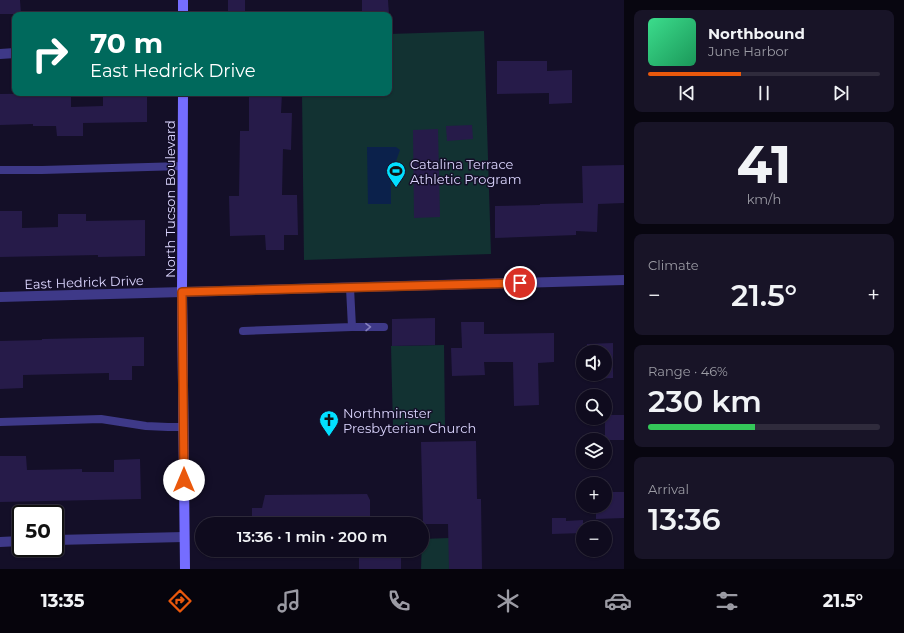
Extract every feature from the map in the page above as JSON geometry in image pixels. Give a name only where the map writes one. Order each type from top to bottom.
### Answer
[{"type":"main road","points":[[183,0],[183,12]]},
{"type":"main road","name":"North Tucson Boulevard","points":[[183,96],[182,292],[185,569]]},
{"type":"street","points":[[0,54],[12,54]]},
{"type":"street","name":"East Hedrick Drive","points":[[0,297],[624,280]]},
{"type":"street","points":[[64,540],[184,537]]},
{"type":"street","points":[[0,542],[12,541]]},
{"type":"lane","points":[[0,170],[183,166]]},
{"type":"lane","points":[[350,288],[352,328]]},
{"type":"lane","points":[[243,330],[384,327]]},
{"type":"lane","points":[[0,422],[101,419],[146,426],[184,427]]},
{"type":"green space","name":"Catalina Terrace Athletic Program","points":[[484,31],[491,254],[304,260],[302,96],[392,96],[392,34]]},
{"type":"green space","points":[[444,345],[445,425],[393,426],[391,346]]},
{"type":"green space","points":[[449,538],[449,569],[421,569],[421,557],[429,557],[429,539]]},
{"type":"water","points":[[367,147],[396,147],[400,150],[391,175],[391,204],[368,204]]},
{"type":"building","points":[[0,0],[20,0],[21,12],[0,14]]},
{"type":"building","points":[[228,0],[245,0],[245,12],[228,12]]},
{"type":"building","points":[[362,0],[388,0],[389,12],[362,12]]},
{"type":"building","points":[[497,61],[547,61],[547,71],[572,70],[572,103],[549,104],[549,93],[497,94]]},
{"type":"building","points":[[0,94],[12,94],[12,96],[71,96],[71,107],[103,106],[103,96],[147,96],[147,122],[83,123],[83,136],[57,136],[56,126],[33,126],[33,124],[0,125]]},
{"type":"building","points":[[249,96],[282,96],[281,113],[292,113],[291,150],[283,149],[282,195],[297,195],[298,235],[284,235],[284,250],[266,250],[265,235],[230,236],[229,196],[239,196],[240,131],[249,131]]},
{"type":"building","points":[[472,125],[473,139],[447,141],[446,126]]},
{"type":"building","points":[[438,129],[440,217],[414,218],[413,130]]},
{"type":"building","points":[[624,165],[624,203],[598,204],[597,232],[576,231],[576,235],[495,238],[495,206],[583,203],[582,166]]},
{"type":"building","points":[[0,211],[22,211],[22,228],[58,227],[58,214],[86,214],[86,221],[145,220],[145,256],[98,257],[98,255],[0,257]]},
{"type":"building","points":[[435,318],[435,345],[392,346],[392,319]]},
{"type":"building","points":[[461,322],[484,322],[484,334],[554,333],[554,362],[538,363],[539,405],[514,406],[513,362],[484,362],[485,375],[452,376],[451,348],[462,348]]},
{"type":"building","points":[[144,337],[144,366],[132,366],[132,380],[109,380],[109,373],[23,375],[23,388],[0,389],[0,341]]},
{"type":"building","points":[[613,343],[613,378],[612,345],[587,344]]},
{"type":"building","points":[[612,415],[624,415],[624,440],[612,440],[612,433],[605,433],[605,425],[612,425]]},
{"type":"building","points":[[476,441],[477,499],[481,499],[482,569],[449,569],[448,524],[429,524],[429,517],[423,517],[421,442]]},
{"type":"building","points":[[0,456],[26,456],[27,470],[82,469],[82,472],[114,472],[114,460],[140,459],[141,499],[0,502]]},
{"type":"building","points":[[612,492],[624,492],[624,518],[596,519],[596,513],[612,513]]},
{"type":"building","points":[[367,494],[370,500],[370,517],[252,517],[252,508],[262,508],[265,495]]},
{"type":"building","points":[[552,518],[566,518],[566,521],[583,520],[576,521],[576,533],[552,534]]},
{"type":"building","points":[[359,557],[401,557],[401,569],[359,569]]},
{"type":"place","name":"Catalina Terrace Athletic Program","points":[[396,188]]},
{"type":"place","name":"Northminster Presbyterian Church","points":[[329,437]]},
{"type":"route","points":[[184,480],[182,292],[520,283]]}]
